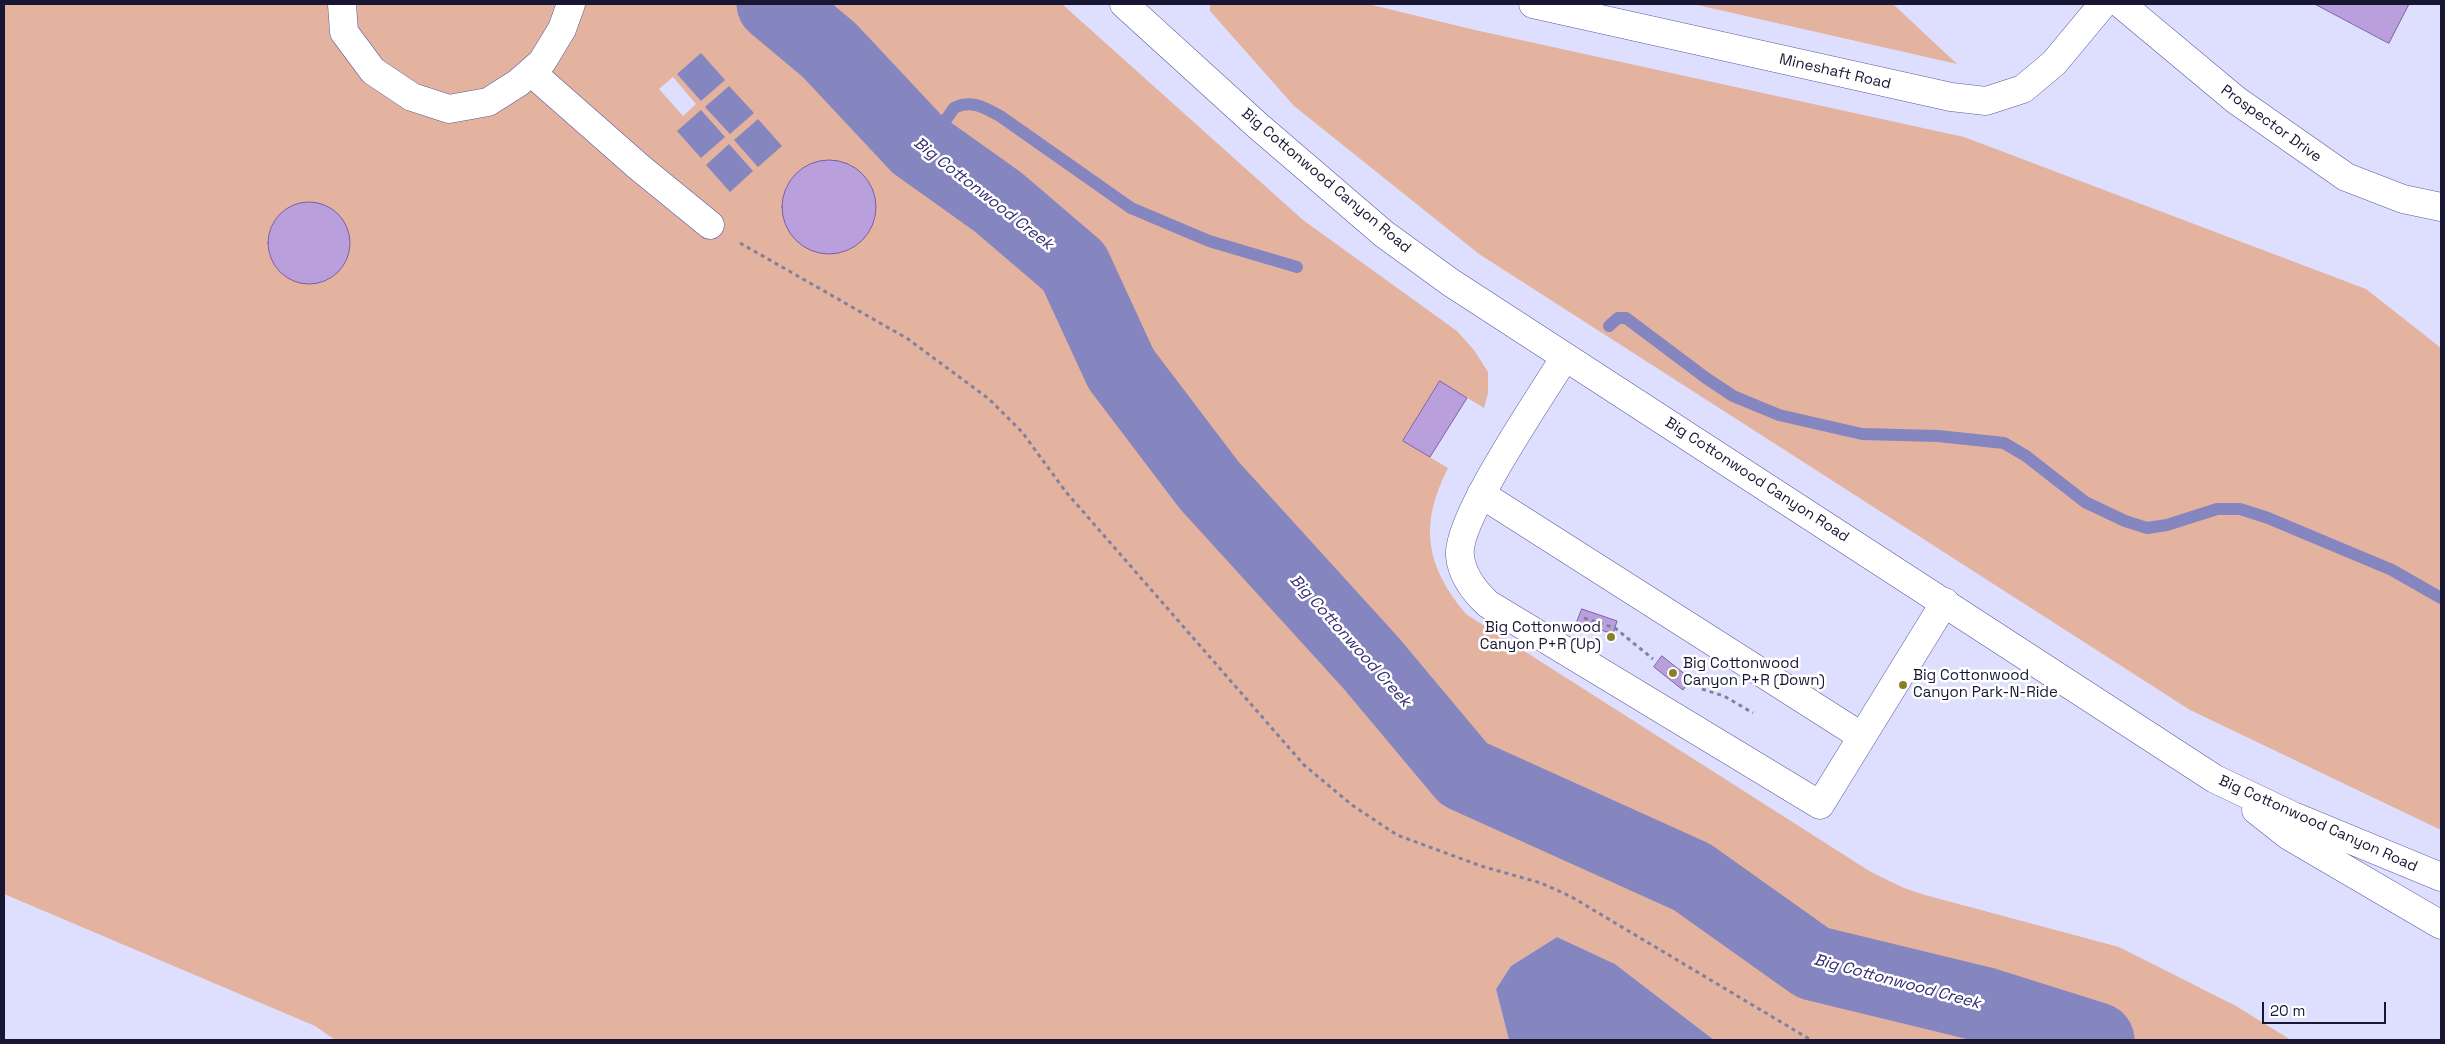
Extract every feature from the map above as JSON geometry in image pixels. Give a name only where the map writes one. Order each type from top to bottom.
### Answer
[{"type":"main road","points":[[323,4],[373,71],[412,97],[449,110],[488,102],[518,83],[531,72],[542,62],[562,29],[571,4]]},
{"type":"main road","points":[[342,4],[344,32]]},
{"type":"main road","name":"Big Cottonwood Canyon Road","points":[[1124,4],[1257,125],[1384,234],[1450,282],[2215,778],[2293,816],[2441,877]]},
{"type":"main road","name":"Mineshaft Road","points":[[1533,4],[1951,98],[1986,101],[2023,89],[2054,63],[2103,4]]},
{"type":"main road","name":"Prospector Drive","points":[[2121,4],[2236,100],[2346,177],[2403,199],[2441,207]]},
{"type":"main road","points":[[531,72],[639,167],[710,225]]},
{"type":"main road","points":[[1565,357],[1481,494],[1462,534],[1459,555],[1468,581],[1488,604],[1820,805],[1945,602]]},
{"type":"main road","points":[[1481,494],[1861,736]]},
{"type":"main road","points":[[2215,778],[2289,836],[2441,925]]},
{"type":"path","points":[[710,225],[908,339],[989,399],[1022,432],[1066,492],[1297,757],[1352,805],[1397,835],[1472,863],[1541,883],[1570,896],[1811,1040]]},
{"type":"path","points":[[1579,616],[1615,628],[1657,662]]},
{"type":"path","points":[[1696,688],[1724,696],[1757,715]]},
{"type":"shaded area","points":[[4,4],[1062,4],[1303,220],[1457,331],[1474,350],[1488,372],[1488,393],[1484,408],[1440,381],[1403,441],[1448,468],[1433,508],[1430,526],[1431,544],[1442,579],[1466,614],[1871,872],[1904,888],[1925,895],[2119,947],[2236,1006],[2291,1040],[1714,1040],[1615,964],[1557,937],[1511,966],[1496,989],[1509,1040],[335,1040],[315,1026],[4,894]],"holes":[[[673,77],[696,104],[683,116],[659,89]]]},
{"type":"shaded area","points":[[1210,4],[1368,4],[1475,30],[1964,137],[2366,289],[2441,348],[2441,830],[2190,710],[1479,254],[1294,106],[1210,11]]},
{"type":"shaded area","points":[[1693,4],[1893,4],[1957,64]]},
{"type":"water","points":[[701,53],[725,80],[701,101],[677,74]]},
{"type":"water","points":[[729,86],[754,113],[730,134],[705,107]]},
{"type":"water","points":[[701,110],[725,137],[701,158],[677,131]]},
{"type":"water","points":[[758,119],[782,146],[758,167],[734,140]]},
{"type":"water","points":[[729,144],[753,171],[730,192],[706,165]]},
{"type":"water","points":[[1557,937],[1615,964],[1714,1040],[1509,1040],[1496,989],[1511,966]]},
{"type":"building","points":[[2315,4],[2409,4],[2389,43]]},
{"type":"building","points":[[829,160],[847,163],[862,174],[873,189],[876,207],[873,225],[862,240],[847,251],[829,254],[811,251],[796,240],[785,225],[782,207],[785,189],[796,174],[811,163]]},
{"type":"building","points":[[309,202],[325,205],[338,214],[347,227],[350,243],[347,259],[338,272],[325,281],[309,284],[293,281],[280,272],[271,259],[268,243],[271,227],[280,214],[293,205]]},
{"type":"building","points":[[1440,381],[1467,398],[1430,457],[1403,441]]},
{"type":"building","points":[[1582,609],[1617,621],[1613,634],[1577,622]]},
{"type":"building","name":"Big Cottonwood Canyon P+R (Down)","points":[[1662,656],[1691,679],[1683,690],[1654,667]]},
{"type":"waterway","name":"Big Cottonwood Creek","points":[[774,4],[829,50],[918,145],[998,202],[1074,267],[1121,369],[1209,485],[1371,663],[1464,774],[1692,877],[1813,963],[1986,1005],[2097,1040]]},
{"type":"waterway","points":[[925,150],[954,108],[960,105],[972,104],[1000,116],[1131,208],[1209,241],[1297,267]]},
{"type":"waterway","points":[[1609,326],[1618,318],[1626,318],[1733,396],[1779,415],[1862,434],[1938,436],[2004,443],[2026,456],[2085,502],[2125,521],[2147,528],[2167,525],[2217,509],[2240,509],[2268,518],[2392,570],[2441,598]]},
{"type":"place","name":"Big Cottonwood Canyon P+R (Up)","points":[[1611,637]]},
{"type":"place","name":"Big Cottonwood Canyon P+R (Down)","points":[[1673,673]]},
{"type":"place","name":"Big Cottonwood Canyon Park-N-Ride","points":[[1903,685]]}]
